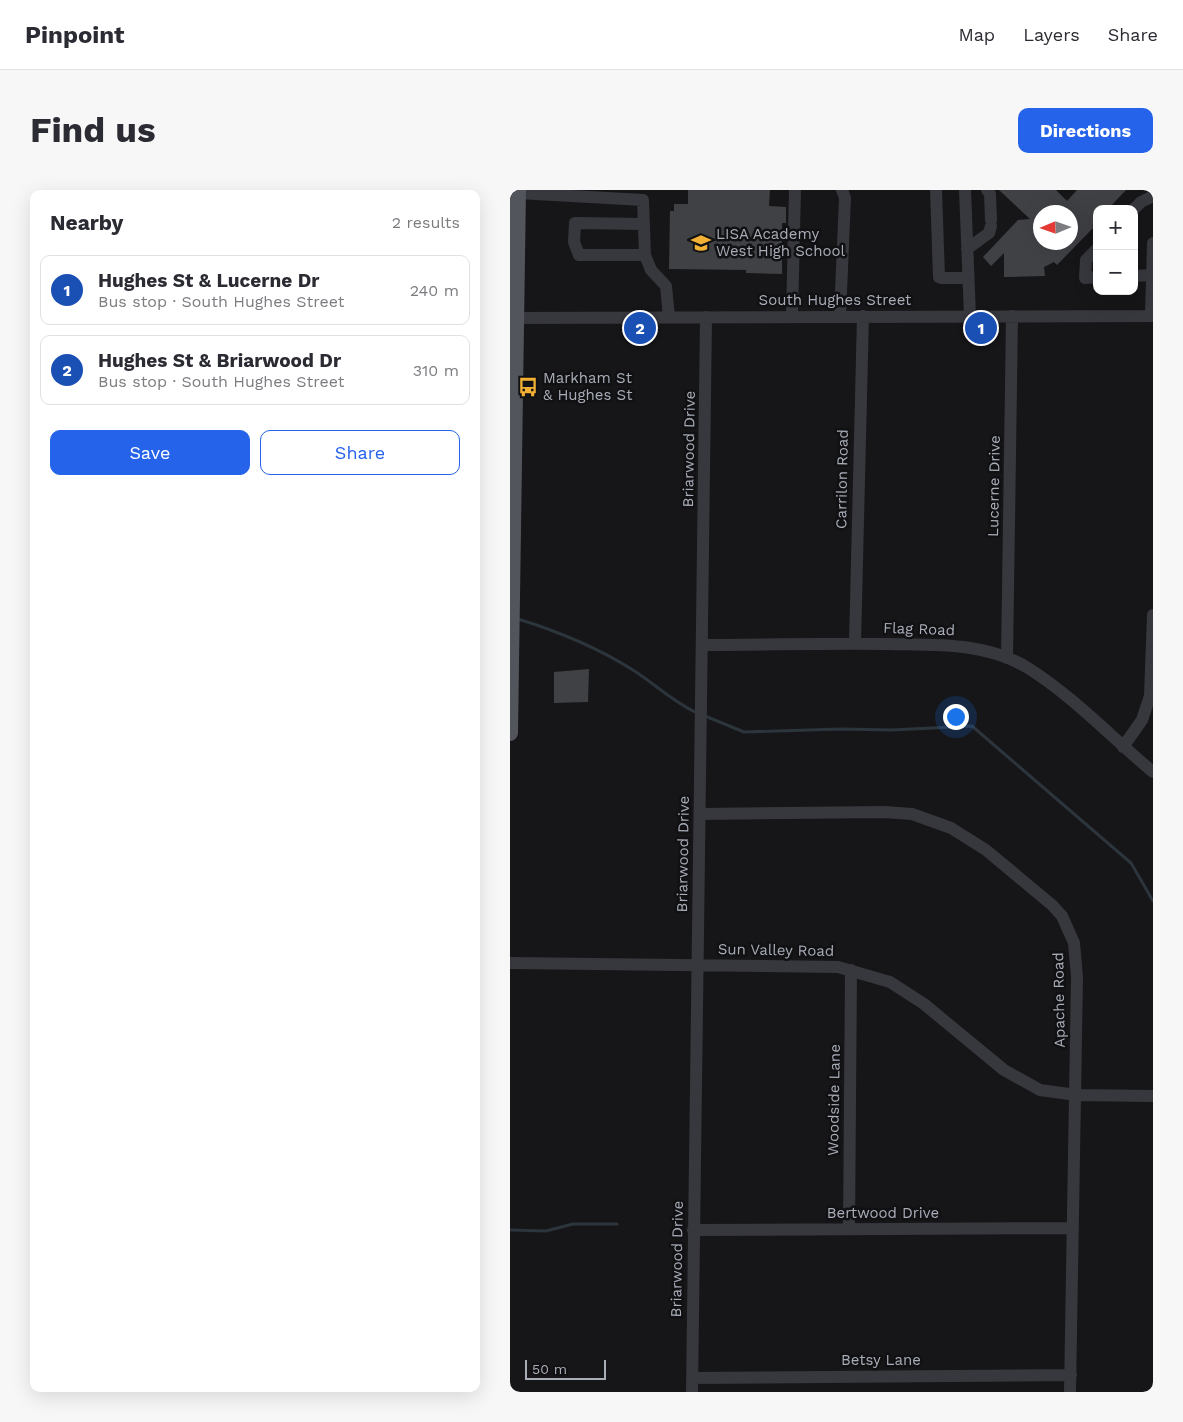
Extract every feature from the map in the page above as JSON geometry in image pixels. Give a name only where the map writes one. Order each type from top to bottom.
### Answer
[{"type":"main road","points":[[510,734],[513,318],[518,192]]},
{"type":"street","points":[[792,316],[795,190]]},
{"type":"street","points":[[840,316],[844,198],[842,190]]},
{"type":"street","points":[[936,190],[939,276],[942,278],[968,278]]},
{"type":"street","points":[[965,190],[970,316]]},
{"type":"street","points":[[967,249],[989,233],[991,223],[990,194],[987,190]]},
{"type":"street","points":[[518,192],[646,195],[644,224],[645,256],[651,270],[666,286],[669,317]]},
{"type":"street","points":[[1138,205],[1153,196]]},
{"type":"street","points":[[644,224],[575,223],[574,242],[579,254],[645,256]]},
{"type":"street","points":[[1152,316],[1151,275],[1153,243]]},
{"type":"street","points":[[1093,253],[1086,260],[1085,278],[1093,277]]},
{"type":"street","points":[[1138,276],[1151,275]]},
{"type":"street","name":"Briarwood Drive","points":[[692,1392],[706,316]]},
{"type":"street","name":"Carrilon Road","points":[[855,643],[862,316]]},
{"type":"street","name":"Lucerne Drive","points":[[1007,658],[1012,316]]},
{"type":"street","name":"South Hughes Street","points":[[513,318],[1152,316]]},
{"type":"street","points":[[1123,747],[1142,720],[1150,696],[1153,615]]},
{"type":"street","name":"Flag Road","points":[[702,645],[855,643],[948,645],[1007,658],[1028,668],[1065,695],[1153,772]]},
{"type":"street","name":"Apache Road","points":[[700,814],[857,811],[912,814],[951,828],[986,850],[1052,904],[1069,929],[1074,943],[1077,977],[1070,1392]]},
{"type":"street","name":"Sun Valley Road","points":[[510,963],[698,966],[822,965],[851,970],[890,982],[916,998],[1018,1080],[1040,1090],[1076,1095],[1153,1096]]},
{"type":"street","name":"Woodside Lane","points":[[848,1229],[851,970]]},
{"type":"street","name":"Bertwood Drive","points":[[693,1230],[1073,1228]]},
{"type":"street","name":"Betsy Lane","points":[[692,1378],[1071,1376]]},
{"type":"building","points":[[688,190],[770,190],[769,206],[786,207],[786,223],[782,223],[782,274],[746,273],[746,270],[669,269],[670,211],[674,211],[674,204],[688,204]]},
{"type":"building","points":[[999,190],[1056,190],[1067,201],[1077,190],[1126,190],[1112,205],[1093,205],[1093,228],[1078,243],[1078,205],[1033,205],[1033,250],[1072,250],[1057,265],[1054,262],[1044,267],[1045,276],[1004,277],[1004,253],[991,266],[983,257],[1018,220],[1030,219]]},
{"type":"building","points":[[589,669],[588,702],[554,703],[554,672]]},
{"type":"waterway","points":[[518,619],[548,629],[606,654],[633,670],[680,704],[697,713]]},
{"type":"waterway","points":[[705,716],[744,732],[840,729],[892,730],[972,726],[1131,863],[1153,901]]},
{"type":"waterway","points":[[510,1230],[546,1231],[573,1224],[617,1224]]},
{"type":"place","name":"LISA Academy West High School","points":[[701,243]]},
{"type":"place","name":"Hughes St & Briarwood Dr","points":[[640,328]]},
{"type":"place","name":"Hughes St & Lucerne Dr","points":[[981,328]]},
{"type":"place","name":"Markham St & Hughes St","points":[[528,387]]}]
